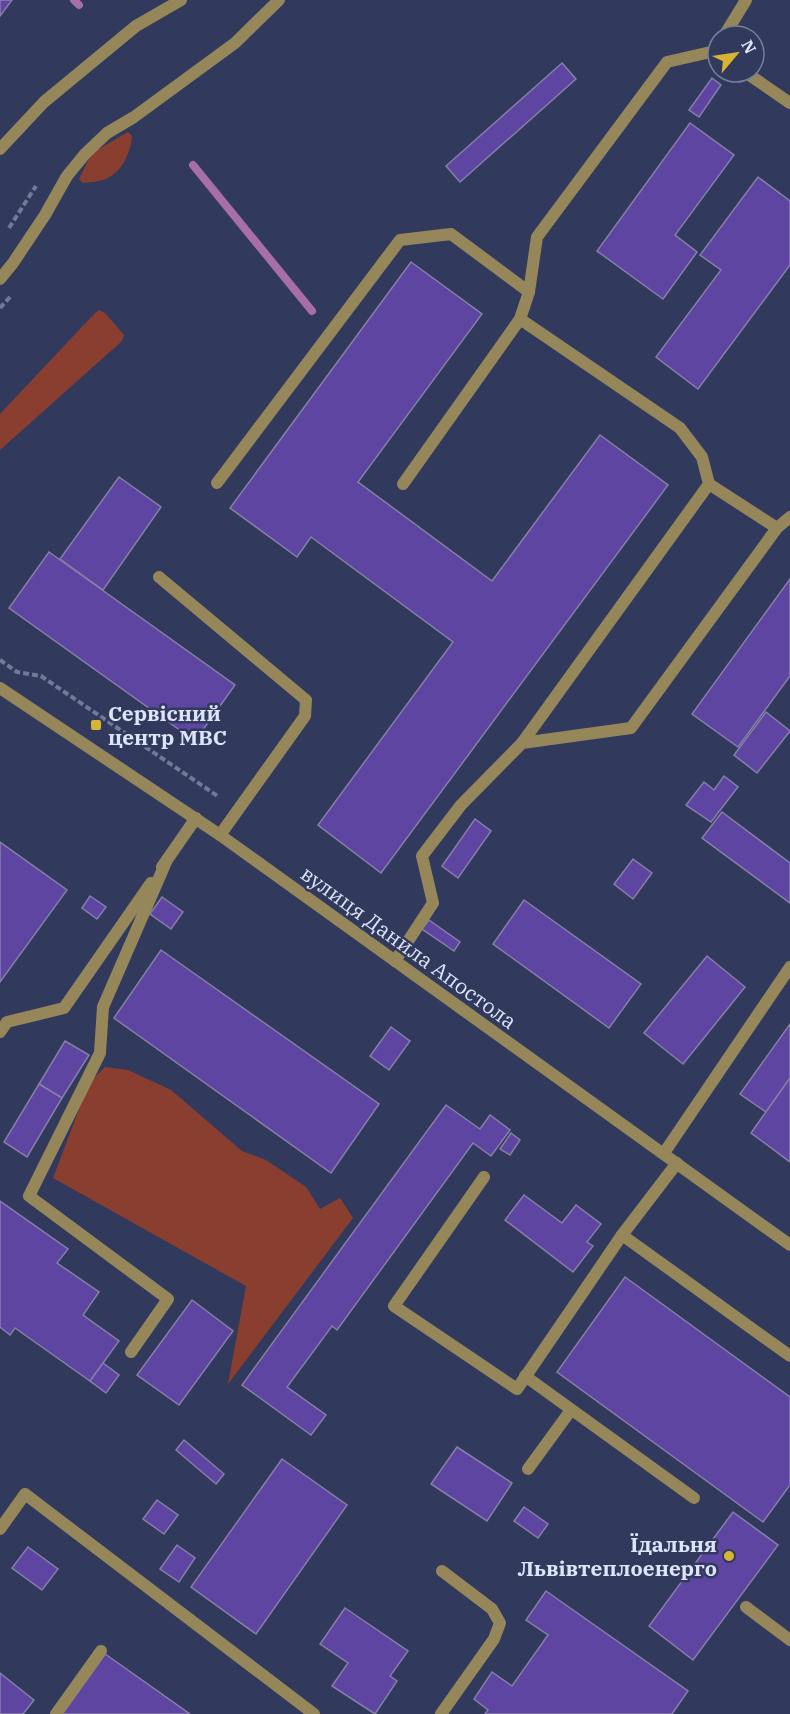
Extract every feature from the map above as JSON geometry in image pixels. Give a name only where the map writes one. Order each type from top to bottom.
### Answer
[{"type":"street","points":[[0,149],[44,102],[135,26],[181,0]]},
{"type":"street","points":[[0,279],[38,225],[67,176],[107,133],[134,117],[235,43],[279,0]]},
{"type":"street","points":[[731,24],[746,0]]},
{"type":"street","points":[[403,484],[520,319],[529,292],[537,237],[667,62],[706,53]]},
{"type":"street","points":[[762,84],[790,104]]},
{"type":"street","points":[[217,483],[400,240],[451,234],[529,292]]},
{"type":"street","points":[[520,319],[680,428],[702,457],[709,484],[777,528]]},
{"type":"street","points":[[395,961],[433,903],[422,856],[461,804],[522,743],[709,484]]},
{"type":"street","points":[[522,743],[631,728],[777,528],[790,518]]},
{"type":"street","points":[[159,577],[306,700],[305,717],[220,835]]},
{"type":"street","name":"вулиця Данила Апостола","points":[[0,688],[196,818],[790,1245]]},
{"type":"street","points":[[0,1032],[7,1022],[64,1008],[196,818]]},
{"type":"street","points":[[131,1352],[168,1299],[29,1196],[100,1053],[103,1007],[166,862]]},
{"type":"street","points":[[664,1153],[790,967]]},
{"type":"street","points":[[484,1177],[394,1306],[517,1389],[622,1235],[677,1163]]},
{"type":"street","points":[[622,1235],[790,1356]]},
{"type":"street","points":[[525,1376],[694,1498]]},
{"type":"street","points":[[528,1469],[571,1410]]},
{"type":"street","points":[[0,1529],[25,1494],[314,1714]]},
{"type":"street","points":[[441,1714],[494,1639],[500,1623],[492,1609],[442,1571]]},
{"type":"street","points":[[746,1607],[790,1640]]},
{"type":"street","points":[[56,1714],[101,1651]]},
{"type":"path","points":[[0,660],[17,672],[41,676],[219,798]]},
{"type":"shaded area","points":[[128,132],[132,136],[130,148],[118,171],[105,179],[83,183],[79,179],[92,153]]},
{"type":"shaded area","points":[[99,310],[105,313],[124,335],[122,341],[0,450],[0,414]]},
{"type":"shaded area","points":[[105,1067],[128,1070],[171,1090],[242,1151],[266,1160],[306,1187],[320,1209],[340,1198],[353,1218],[228,1384],[246,1286],[53,1178],[89,1083]]},
{"type":"building","points":[[0,0],[12,0],[0,16]]},
{"type":"building","points":[[562,63],[576,79],[460,182],[446,166]]},
{"type":"building","points":[[708,84],[721,85],[699,117],[689,110]]},
{"type":"building","points":[[690,123],[734,155],[675,235],[697,252],[663,299],[597,251]]},
{"type":"building","points":[[758,177],[790,201],[790,265],[698,389],[656,357],[721,270],[700,255]]},
{"type":"building","points":[[411,262],[482,314],[358,482],[492,581],[600,435],[668,485],[381,873],[318,825],[453,642],[311,537],[297,557],[230,508]]},
{"type":"building","points":[[119,477],[161,507],[103,590],[60,559]]},
{"type":"building","points":[[49,552],[235,685],[195,741],[9,608]]},
{"type":"building","points":[[790,579],[790,676],[738,747],[692,714]]},
{"type":"building","points":[[766,712],[790,731],[757,773],[734,755]]},
{"type":"building","points":[[724,776],[738,787],[711,822],[686,805],[704,782],[714,790]]},
{"type":"building","points":[[722,812],[790,863],[790,903],[702,838]]},
{"type":"building","points":[[475,819],[491,831],[458,878],[442,866]]},
{"type":"building","points":[[0,842],[67,890],[0,982]]},
{"type":"building","points":[[633,859],[652,873],[633,899],[614,884]]},
{"type":"building","points":[[90,896],[106,907],[97,919],[82,908]]},
{"type":"building","points":[[162,897],[183,912],[171,929],[150,914]]},
{"type":"building","points":[[524,900],[641,984],[609,1028],[493,944]]},
{"type":"building","points":[[429,920],[460,942],[454,951],[422,929]]},
{"type":"building","points":[[161,950],[379,1104],[331,1173],[114,1018]]},
{"type":"building","points":[[707,956],[745,987],[683,1064],[644,1033]]},
{"type":"building","points":[[790,1024],[790,1078],[766,1112],[740,1094]]},
{"type":"building","points":[[391,1027],[410,1041],[389,1070],[370,1056]]},
{"type":"building","points":[[65,1041],[89,1055],[62,1098],[39,1084]]},
{"type":"building","points":[[790,1078],[790,1162],[751,1133]]},
{"type":"building","points":[[39,1084],[62,1098],[27,1157],[4,1142]]},
{"type":"building","points":[[446,1105],[480,1129],[490,1115],[510,1130],[491,1156],[473,1143],[337,1330],[332,1326],[287,1387],[326,1415],[311,1435],[242,1385]]},
{"type":"building","points":[[511,1133],[520,1140],[510,1155],[500,1149]]},
{"type":"building","points":[[524,1195],[562,1223],[576,1205],[601,1224],[587,1242],[593,1246],[573,1272],[505,1220]]},
{"type":"building","points":[[0,1201],[68,1249],[57,1263],[99,1292],[83,1315],[119,1341],[90,1381],[15,1328],[10,1335],[0,1327]]},
{"type":"building","points":[[625,1277],[790,1397],[790,1485],[763,1522],[557,1372]]},
{"type":"building","points":[[192,1300],[233,1331],[179,1405],[137,1375]]},
{"type":"building","points":[[103,1363],[119,1375],[106,1393],[90,1381]]},
{"type":"building","points":[[184,1440],[224,1474],[216,1484],[176,1450]]},
{"type":"building","points":[[457,1447],[512,1483],[487,1521],[431,1484]]},
{"type":"building","points":[[282,1459],[347,1505],[256,1634],[191,1587]]},
{"type":"building","points":[[157,1500],[178,1515],[164,1534],[143,1519]]},
{"type":"building","points":[[524,1507],[548,1524],[538,1538],[514,1521]]},
{"type":"building","points":[[733,1512],[778,1545],[693,1660],[649,1626]]},
{"type":"building","points":[[177,1545],[195,1558],[179,1582],[160,1569]]},
{"type":"building","points":[[28,1547],[58,1569],[42,1590],[12,1568]]},
{"type":"building","points":[[546,1591],[688,1691],[672,1714],[485,1714],[488,1710],[474,1699],[492,1672],[512,1686],[548,1635],[526,1620]]},
{"type":"building","points":[[345,1608],[408,1651],[390,1676],[397,1681],[375,1714],[332,1686],[348,1663],[320,1644]]},
{"type":"building","points":[[101,1651],[190,1714],[57,1714]]},
{"type":"building","points":[[0,1673],[34,1700],[23,1714],[0,1714]]},
{"type":"waterway","points":[[74,0],[79,5]]},
{"type":"waterway","points":[[193,165],[312,311]]},
{"type":"place","name":"Сервісний центр МВС","points":[[96,725]]},
{"type":"place","name":"Їдальня Львівтеплоенерго","points":[[729,1556]]}]
